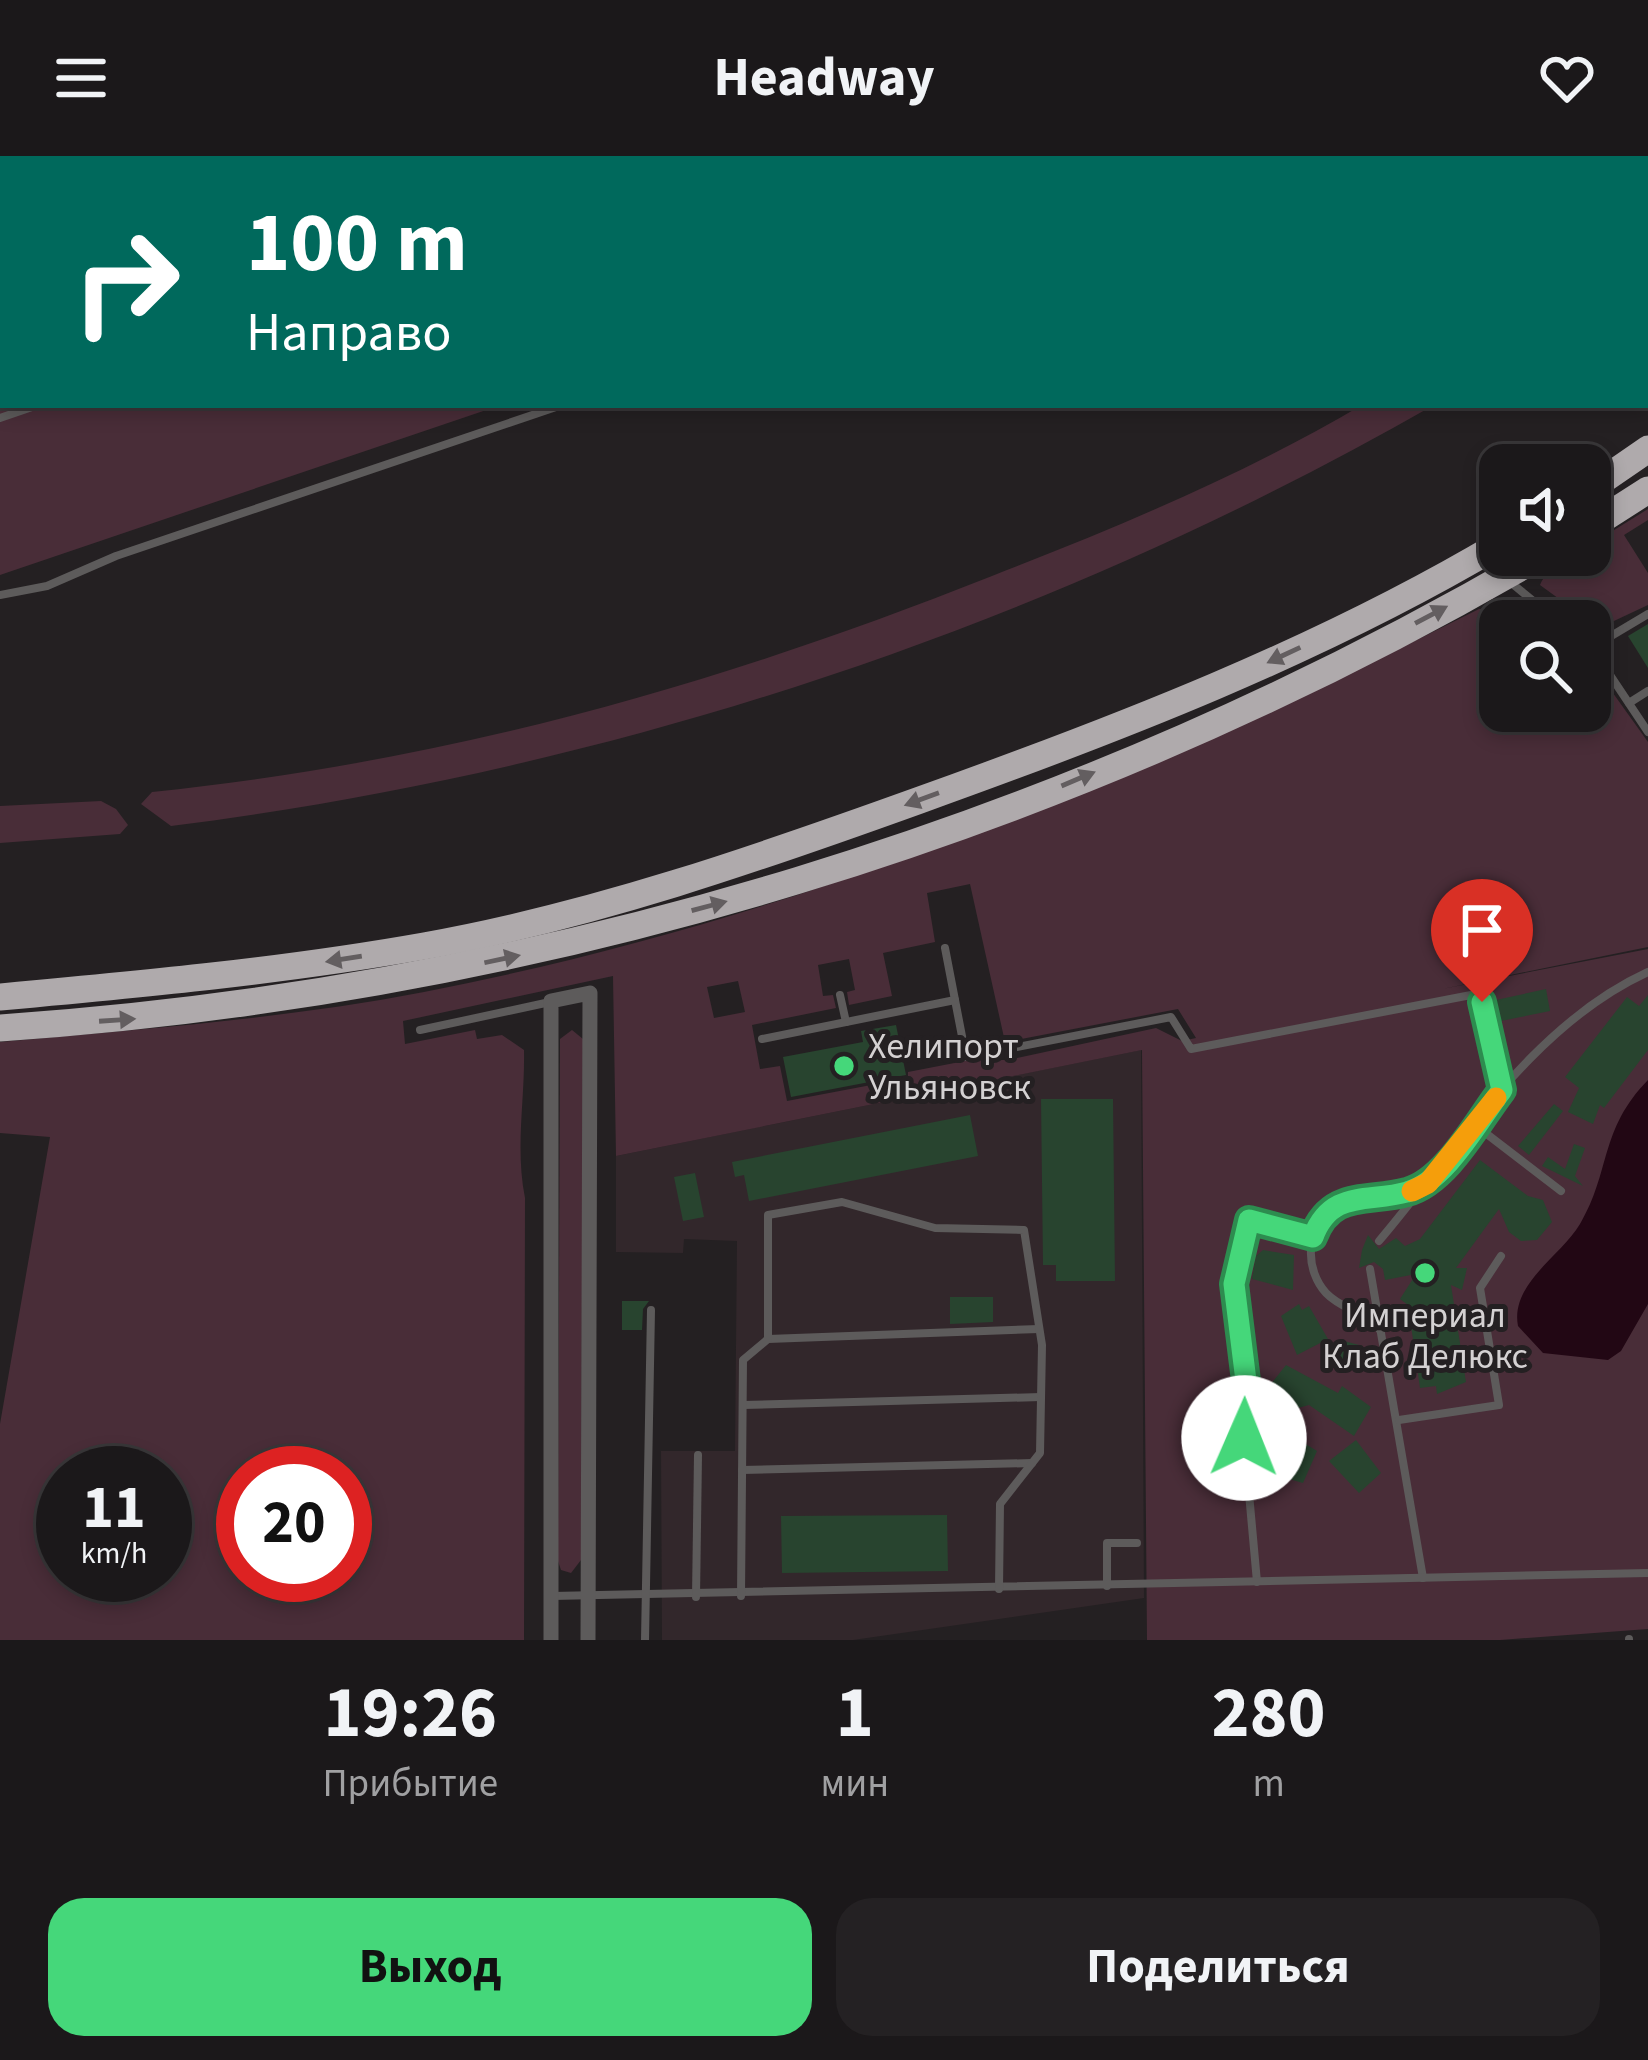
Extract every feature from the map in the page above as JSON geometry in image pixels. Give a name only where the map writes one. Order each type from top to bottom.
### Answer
[{"type":"highway","points":[[1611,475],[1648,449]]},
{"type":"highway","points":[[1611,514],[1648,490]]},
{"type":"highway","points":[[0,997],[254,973],[428,946],[589,908],[816,838],[1120,728],[1295,650],[1479,555]]},
{"type":"highway","points":[[0,1028],[217,1010],[418,977],[545,950],[788,884],[1059,787],[1204,726],[1308,680],[1504,577]]},
{"type":"street","points":[[551,1640],[551,1001],[590,993],[588,1640]]},
{"type":"lane","points":[[0,418],[29,408]]},
{"type":"lane","points":[[0,596],[47,586],[116,556],[553,408]]},
{"type":"lane","points":[[1504,577],[1532,600]]},
{"type":"lane","points":[[1611,635],[1648,614]]},
{"type":"lane","points":[[1611,677],[1648,732]]},
{"type":"lane","points":[[1629,704],[1648,692]]},
{"type":"lane","points":[[944,947],[966,1057],[1171,1017],[1191,1048],[1478,996],[1502,1090]]},
{"type":"lane","points":[[1378,1241],[1527,1059],[1623,983],[1648,972]]},
{"type":"lane","points":[[840,995],[845,1022]]},
{"type":"lane","points":[[762,1039],[955,1000]]},
{"type":"lane","points":[[420,1030],[551,1001]]},
{"type":"lane","points":[[1475,1125],[1562,1191]]},
{"type":"lane","points":[[1384,1338],[1370,1319],[1322,1288],[1311,1261],[1313,1237],[1322,1218],[1340,1202],[1408,1192],[1428,1183]]},
{"type":"lane","points":[[768,1339],[768,1215],[842,1202],[935,1228],[1024,1230],[1039,1329],[1040,1453],[1000,1504],[999,1589]]},
{"type":"lane","points":[[1257,1582],[1236,1268],[1249,1220],[1313,1237]]},
{"type":"lane","points":[[1399,1420],[1498,1405],[1480,1288],[1501,1256]]},
{"type":"lane","points":[[1370,1268],[1423,1578]]},
{"type":"lane","points":[[646,1640],[651,1310]]},
{"type":"lane","points":[[741,1596],[743,1360],[768,1339],[1039,1329]]},
{"type":"lane","points":[[743,1405],[1041,1396]]},
{"type":"lane","points":[[696,1597],[698,1455]]},
{"type":"lane","points":[[742,1470],[1032,1462]]},
{"type":"lane","points":[[1107,1586],[1107,1543],[1137,1543]]},
{"type":"lane","points":[[551,1596],[696,1597],[1648,1573]]},
{"type":"shaded area","points":[[0,408],[492,408],[0,575]]},
{"type":"shaded area","points":[[1356,408],[1428,408],[1287,485],[1135,557],[981,621],[823,678],[663,727],[501,768],[337,801],[171,826],[141,804],[152,792],[370,761],[580,714],[683,685],[992,576],[1272,454]]},
{"type":"shaded area","points":[[1648,509],[1648,520],[1624,535],[1648,573],[1648,605],[1611,622],[1611,600],[1561,600],[1540,585],[1546,576],[1611,576],[1611,532]]},
{"type":"shaded area","points":[[1479,609],[1479,732],[1611,732],[1611,690],[1648,742],[1648,947],[1442,989],[1648,949],[1648,1629],[1500,1640],[1147,1640],[1142,1050],[616,1156],[613,976],[403,1021],[405,1044],[475,1030],[477,1039],[502,1035],[524,1050],[524,1640],[0,1640],[0,1424],[50,1137],[0,1133],[0,1042],[319,1009],[562,962],[832,883],[1096,785],[1225,730]],"holes":[[[970,884],[1005,1042],[1178,1009],[1196,1038],[1182,1041],[1156,1028],[1008,1060],[970,1060],[908,1072],[908,1078],[787,1101],[780,1066],[760,1069],[752,1025],[836,1008],[833,995],[823,996],[818,965],[849,959],[855,990],[847,992],[849,1005],[892,996],[883,953],[935,942],[927,893]],[[738,981],[745,1012],[714,1018],[707,987]]]},
{"type":"shaded area","points":[[101,801],[116,809],[128,825],[120,834],[0,843],[0,806]]},
{"type":"shaded area","points":[[572,1030],[583,1039],[581,1560],[571,1573],[561,1570],[558,1561],[560,1039]]},
{"type":"shaded area","points":[[1141,1050],[1144,1598],[853,1640],[662,1640],[661,1451],[735,1451],[737,1241],[684,1239],[683,1253],[616,1252],[616,1156]]},
{"type":"shaded area","points":[[1648,1080],[1648,1304],[1621,1351],[1608,1360],[1543,1353],[1518,1326],[1522,1297],[1580,1224],[1621,1116]]},
{"type":"building","points":[[1648,624],[1648,668],[1628,636]]},
{"type":"building","points":[[1546,989],[1550,1011],[1501,1021],[1496,1000]]},
{"type":"building","points":[[1648,995],[1648,1050],[1604,1108],[1600,1105],[1593,1124],[1568,1112],[1579,1088],[1565,1077],[1627,997],[1639,1006]]},
{"type":"building","name":"Хелипорт Ульяновск","points":[[896,1025],[906,1075],[791,1097],[783,1057],[863,1042],[861,1031]]},
{"type":"building","points":[[1041,1099],[1113,1099],[1115,1281],[1056,1281],[1056,1265],[1043,1265]]},
{"type":"building","points":[[1554,1104],[1563,1111],[1529,1155],[1518,1146]]},
{"type":"building","points":[[970,1115],[978,1156],[749,1201],[744,1175],[735,1177],[732,1162]]},
{"type":"building","points":[[1574,1144],[1585,1148],[1575,1176],[1583,1186],[1542,1166],[1548,1157],[1565,1169]]},
{"type":"building","name":"Империал Клаб Делюкс","points":[[1480,1160],[1528,1196],[1543,1200],[1552,1222],[1537,1240],[1521,1241],[1509,1232],[1499,1209],[1456,1268],[1467,1268],[1462,1290],[1451,1285],[1466,1382],[1437,1394],[1436,1386],[1420,1388],[1408,1305],[1400,1299],[1416,1274],[1385,1280],[1383,1269],[1374,1262],[1359,1268],[1362,1250],[1368,1235],[1379,1249],[1396,1238],[1405,1246],[1420,1239]]},
{"type":"building","points":[[695,1173],[704,1217],[683,1221],[674,1177]]},
{"type":"building","points":[[1263,1250],[1294,1255],[1293,1290],[1252,1279],[1256,1256]]},
{"type":"building","points":[[950,1297],[993,1297],[993,1322],[950,1324]]},
{"type":"building","points":[[622,1301],[649,1301],[643,1309],[642,1330],[622,1330]]},
{"type":"building","points":[[1299,1304],[1302,1310],[1309,1306],[1328,1339],[1297,1355],[1281,1316]]},
{"type":"building","points":[[1340,1340],[1363,1346],[1357,1369],[1334,1363]]},
{"type":"building","points":[[1286,1365],[1338,1393],[1342,1386],[1371,1407],[1354,1436],[1309,1405],[1298,1408],[1276,1398],[1270,1385]]},
{"type":"building","points":[[1291,1435],[1317,1451],[1303,1483],[1275,1475]]},
{"type":"building","points":[[1356,1440],[1381,1473],[1359,1493],[1329,1461]]},
{"type":"building","points":[[947,1515],[948,1571],[782,1573],[781,1516]]},
{"type":"slow traffic","points":[[1412,1191],[1428,1183],[1496,1098]]},
{"type":"place","name":"Хелипорт Ульяновск","points":[[844,1066]]},
{"type":"place","name":"Империал Клаб Делюкс","points":[[1425,1273]]},
{"type":"route","points":[[1244,1438],[1248,1397],[1234,1284],[1249,1220],[1313,1237],[1322,1218],[1340,1202],[1408,1192],[1428,1183],[1502,1090],[1482,1002]]}]
